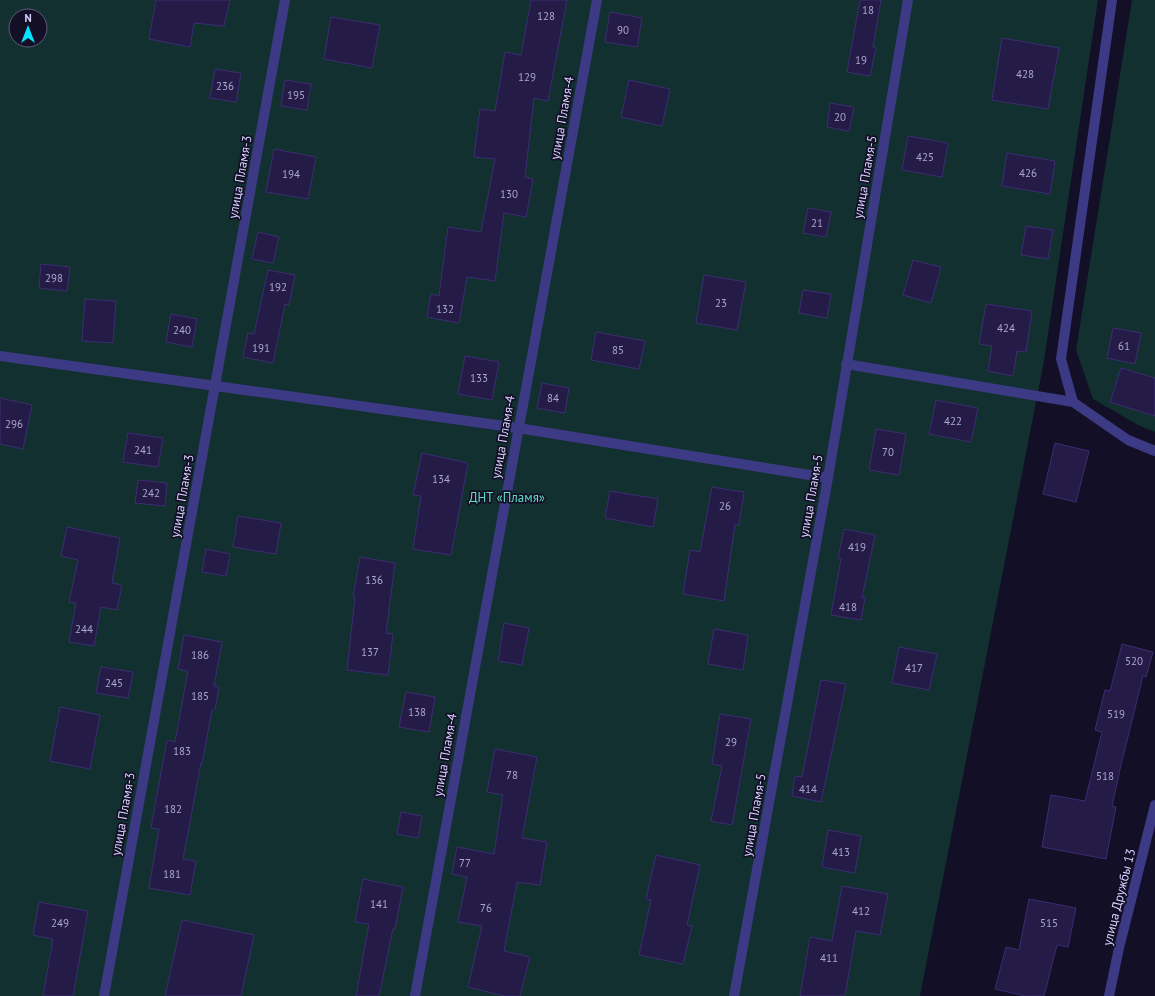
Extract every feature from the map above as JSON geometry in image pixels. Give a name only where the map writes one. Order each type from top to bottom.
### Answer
[{"type":"street","name":"улица Пламя-3","points":[[104,996],[285,0]]},
{"type":"street","name":"улица Пламя-4","points":[[414,996],[597,0]]},
{"type":"street","name":"улица Пламя-5","points":[[734,996],[828,478],[908,0]]},
{"type":"street","points":[[1073,402],[1062,359],[1112,0]]},
{"type":"street","points":[[0,356],[518,428],[828,478]]},
{"type":"street","points":[[846,364],[1073,402],[1128,440],[1155,451]]},
{"type":"street","name":"улица Дружбы 13","points":[[1109,996],[1119,948],[1155,805]]},
{"type":"green space","name":"ДНТ «Пламя»","points":[[0,0],[1098,0],[1044,361],[920,996],[0,996]]},
{"type":"green space","points":[[1132,0],[1155,0],[1155,432],[1138,425],[1093,399],[1076,350]]},
{"type":"building","points":[[156,0],[230,0],[224,26],[194,23],[190,47],[149,39]]},
{"type":"building","points":[[531,0],[567,0],[548,101],[534,98],[525,177],[533,179],[526,217],[504,213],[495,281],[467,277],[459,323],[427,317],[431,294],[439,296],[448,227],[481,232],[495,159],[474,157],[480,109],[495,111],[505,52],[521,55]]},
{"type":"building","points":[[860,0],[881,0],[873,47],[876,48],[870,76],[847,72]]},
{"type":"building","points":[[610,12],[642,18],[637,47],[605,42]]},
{"type":"building","points":[[331,17],[380,25],[372,68],[324,59]]},
{"type":"building","points":[[1002,38],[1059,48],[1048,109],[992,100]]},
{"type":"building","points":[[215,69],[241,73],[236,102],[210,98]]},
{"type":"building","points":[[285,80],[311,84],[307,110],[281,106]]},
{"type":"building","points":[[629,80],[670,89],[662,126],[621,117]]},
{"type":"building","points":[[830,103],[854,107],[849,131],[827,127]]},
{"type":"building","points":[[908,136],[948,143],[942,177],[902,170]]},
{"type":"building","points":[[274,149],[316,157],[308,199],[266,192]]},
{"type":"building","points":[[1007,153],[1055,161],[1050,194],[1002,186]]},
{"type":"building","points":[[808,208],[831,212],[826,237],[803,233]]},
{"type":"building","points":[[1026,226],[1053,230],[1048,259],[1021,255]]},
{"type":"building","points":[[258,232],[279,237],[273,263],[252,259]]},
{"type":"building","points":[[913,260],[941,267],[931,303],[903,295]]},
{"type":"building","points":[[41,264],[70,267],[67,291],[39,288]]},
{"type":"building","points":[[268,270],[295,275],[289,305],[285,304],[273,363],[243,357],[248,333],[254,334]]},
{"type":"building","points":[[704,275],[746,282],[737,330],[696,323]]},
{"type":"building","points":[[803,290],[831,294],[827,318],[799,313]]},
{"type":"building","points":[[85,299],[116,301],[113,343],[82,341]]},
{"type":"building","points":[[986,304],[1032,311],[1026,352],[1017,351],[1013,376],[988,371],[992,346],[979,344]]},
{"type":"building","points":[[171,314],[197,319],[192,347],[166,342]]},
{"type":"building","points":[[1113,328],[1141,333],[1135,364],[1107,358]]},
{"type":"building","points":[[596,332],[645,341],[639,369],[591,360]]},
{"type":"building","points":[[465,356],[499,362],[492,400],[458,394]]},
{"type":"building","points":[[1121,368],[1155,378],[1155,416],[1110,402]]},
{"type":"building","points":[[542,383],[569,388],[565,413],[537,408]]},
{"type":"building","points":[[0,398],[32,405],[23,449],[0,444]]},
{"type":"building","points":[[936,400],[978,408],[971,442],[929,434]]},
{"type":"building","points":[[876,429],[906,434],[899,475],[869,470]]},
{"type":"building","points":[[128,433],[163,438],[158,467],[123,462]]},
{"type":"building","points":[[1055,443],[1089,451],[1076,502],[1043,494]]},
{"type":"building","points":[[422,453],[468,463],[451,555],[413,549],[421,496],[413,495]]},
{"type":"building","points":[[138,480],[167,483],[165,506],[135,503]]},
{"type":"building","points":[[712,487],[744,492],[739,525],[735,524],[724,601],[683,594],[690,550],[700,552]]},
{"type":"building","points":[[610,491],[658,499],[653,527],[605,518]]},
{"type":"building","points":[[238,516],[281,523],[276,554],[233,547]]},
{"type":"building","points":[[67,527],[120,538],[112,583],[122,585],[117,610],[101,607],[94,646],[69,642],[76,603],[69,602],[78,560],[61,556]]},
{"type":"building","points":[[844,529],[875,535],[862,598],[865,598],[861,620],[831,615],[841,559],[838,558]]},
{"type":"building","points":[[206,549],[230,554],[226,576],[202,572]]},
{"type":"building","points":[[360,557],[395,563],[386,633],[393,634],[388,675],[347,670],[355,597],[353,597]]},
{"type":"building","points":[[504,623],[529,628],[522,665],[498,661]]},
{"type":"building","points":[[714,629],[748,635],[743,670],[708,664]]},
{"type":"building","points":[[184,635],[222,642],[214,686],[219,687],[215,710],[212,710],[183,859],[196,861],[190,895],[149,888],[159,829],[151,828],[167,740],[175,742],[188,671],[178,669]]},
{"type":"building","points":[[1122,644],[1153,652],[1146,677],[1143,676],[1121,765],[1112,806],[1116,807],[1106,859],[1042,847],[1051,795],[1085,801],[1102,732],[1095,730],[1105,690],[1110,691]]},
{"type":"building","points":[[899,647],[937,654],[929,690],[892,683]]},
{"type":"building","points":[[101,667],[133,672],[128,698],[96,693]]},
{"type":"building","points":[[821,680],[846,684],[821,802],[792,796],[795,776],[802,777]]},
{"type":"building","points":[[406,692],[435,697],[429,732],[399,727]]},
{"type":"building","points":[[60,707],[100,715],[90,769],[50,761]]},
{"type":"building","points":[[720,714],[751,719],[732,825],[711,821],[722,766],[712,764]]},
{"type":"building","points":[[495,749],[537,757],[522,838],[547,842],[540,885],[517,882],[504,951],[530,957],[520,996],[505,996],[468,987],[482,926],[458,922],[467,877],[452,874],[457,847],[494,854],[503,795],[487,792]]},
{"type":"building","points":[[401,812],[422,816],[418,838],[397,834]]},
{"type":"building","points":[[828,830],[861,836],[855,873],[822,867]]},
{"type":"building","points":[[656,855],[700,865],[687,925],[692,926],[683,964],[639,955],[651,900],[646,899]]},
{"type":"building","points":[[363,879],[403,887],[395,929],[393,929],[379,996],[356,996],[369,924],[355,922]]},
{"type":"building","points":[[842,886],[888,894],[880,935],[856,931],[845,996],[800,996],[810,937],[832,941]]},
{"type":"building","points":[[1029,899],[1076,908],[1068,947],[1057,945],[1044,996],[1025,996],[995,989],[1006,947],[1019,950]]},
{"type":"building","points":[[39,902],[88,911],[73,996],[43,996],[53,939],[33,935]]},
{"type":"building","points":[[182,920],[254,935],[241,996],[165,996]]}]
